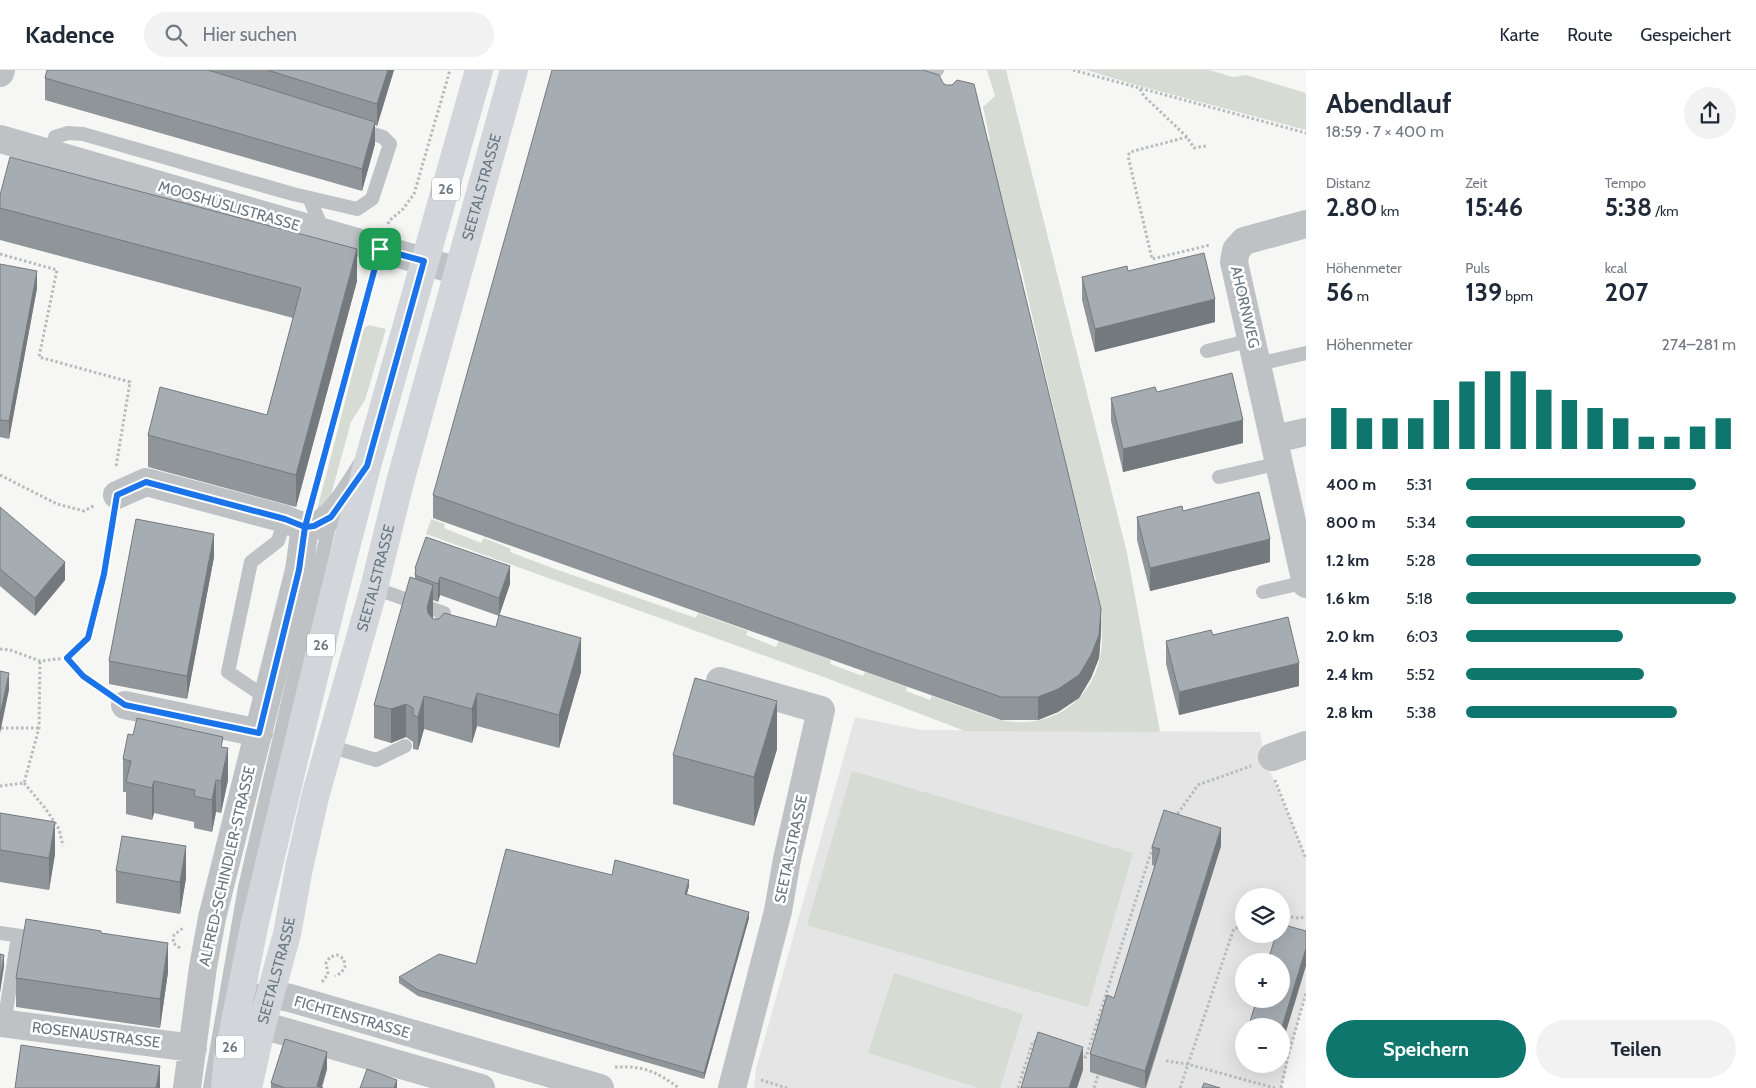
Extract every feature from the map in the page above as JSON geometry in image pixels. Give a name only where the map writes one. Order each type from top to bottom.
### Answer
[{"type":"main road","name":"SEETALSTRASSE","points":[[224,1088],[228,1056],[254,927],[280,825],[302,724],[367,466],[479,70]]},
{"type":"main road","name":"SEETALSTRASSE","points":[[248,1088],[262,1025],[287,934],[315,797],[374,588],[400,482],[514,70]]},
{"type":"street","name":"MOOSHÜSLISTRASSE","points":[[0,139],[50,155],[458,271]]},
{"type":"street","name":"AHORNWEG","points":[[1305,571],[1234,262],[1236,250],[1244,241],[1306,224]]},
{"type":"street","points":[[1277,451],[1306,432]]},
{"type":"street","points":[[117,495],[146,482],[295,523],[314,526],[331,517],[367,466]]},
{"type":"street","name":"ALFRED-SCHINDLER-STRASSE","points":[[187,1088],[205,1046],[203,967],[212,918],[299,570],[295,523]]},
{"type":"street","name":"SEETALSTRASSE","points":[[720,681],[821,710],[787,859],[778,911],[732,1088]]},
{"type":"street","points":[[125,705],[259,733]]},
{"type":"street","points":[[1270,758],[1306,745]]},
{"type":"street","points":[[238,1006],[271,994]]},
{"type":"street","name":"FICHTENSTRASSE","points":[[271,994],[600,1088]]},
{"type":"street","points":[[238,1006],[262,1025],[481,1088]]},
{"type":"street","name":"ROSENAUSTRASSE","points":[[2,1024],[205,1046]]},
{"type":"lane","points":[[906,80],[914,82],[939,70],[945,85]]},
{"type":"lane","points":[[50,155],[55,137],[68,133],[83,134],[309,198],[357,209],[372,199],[390,144],[383,137],[345,125]]},
{"type":"lane","points":[[309,198],[325,233]]},
{"type":"lane","points":[[1207,352],[1306,354]]},
{"type":"lane","points":[[1219,476],[1277,451]]},
{"type":"lane","points":[[210,1088],[205,1046],[245,887],[331,517]]},
{"type":"lane","points":[[268,699],[228,672],[251,562],[278,541],[295,523]]},
{"type":"lane","points":[[1263,592],[1305,571]]},
{"type":"lane","points":[[374,588],[444,613],[436,644]]},
{"type":"lane","points":[[329,746],[376,760],[405,746]]},
{"type":"lane","points":[[376,760],[379,774]]},
{"type":"lane","points":[[0,933],[55,941]]},
{"type":"lane","points":[[2,1024],[18,936]]},
{"type":"lane","points":[[205,1046],[238,1006]]},
{"type":"path","points":[[295,523],[389,221],[403,209],[414,194],[450,70]]},
{"type":"path","points":[[1073,70],[1306,133]]},
{"type":"path","points":[[1140,89],[1144,96],[1187,137],[1194,148],[1206,146]]},
{"type":"path","points":[[1187,137],[1130,152],[1128,156],[1145,231],[1152,259],[1213,244]]},
{"type":"path","points":[[0,254],[57,270],[38,356],[130,382],[116,468],[117,495],[104,574],[88,638],[67,658],[40,661],[10,650],[0,649]]},
{"type":"path","points":[[0,475],[58,504],[84,511],[117,495]]},
{"type":"path","points":[[67,658],[83,676],[125,705]]},
{"type":"path","points":[[24,783],[39,728],[40,661]]},
{"type":"path","points":[[1,728],[39,728]]},
{"type":"path","points":[[1169,819],[1179,812],[1198,785],[1270,758],[1306,859]]},
{"type":"path","points":[[0,786],[24,783]]},
{"type":"path","points":[[24,783],[45,808],[59,829],[63,846]]},
{"type":"path","points":[[1086,1057],[1155,841]]},
{"type":"path","points":[[1290,917],[1299,918],[1306,916]]},
{"type":"path","points":[[1180,1088],[1235,928]]},
{"type":"path","points":[[316,983],[322,987],[321,983],[328,974],[326,963],[330,957],[337,955],[344,959],[345,967],[341,973],[335,976]]},
{"type":"path","points":[[1281,1088],[1306,993]]},
{"type":"path","points":[[1018,1088],[1033,1041],[1042,1043]]},
{"type":"path","points":[[1077,1054],[1094,1059]]},
{"type":"path","points":[[1166,1061],[1187,1064],[1275,1088]]},
{"type":"path","points":[[1094,1088],[1099,1070]]},
{"type":"path","points":[[760,1080],[787,1088]]},
{"type":"shaded area","points":[[987,70],[1006,70],[1127,553],[1160,732],[965,731],[821,676],[426,534],[431,519],[445,524],[444,528],[481,543],[484,538],[511,549],[510,552],[555,569],[696,618],[698,613],[748,631],[746,635],[776,647],[779,641],[831,660],[830,664],[863,676],[865,672],[907,687],[906,691],[930,700],[932,696],[995,719],[1021,722],[1041,720],[1058,714],[1073,704],[1085,691],[1095,675],[1100,656],[1101,623],[1092,583],[1096,581],[1078,511],[1074,512],[1059,450],[1063,449],[1019,259],[1014,260],[1004,218],[1007,217],[1002,198],[998,199],[986,142],[990,140],[983,107],[995,96]]},
{"type":"shaded area","points":[[1086,70],[1209,70],[1233,77],[1246,75],[1306,93],[1306,130],[1136,85]]},
{"type":"shaded area","points":[[369,325],[386,329],[365,400],[351,422],[329,502],[315,518],[364,328]]},
{"type":"shaded area","points":[[855,717],[921,730],[1260,732],[1265,759],[1306,858],[1306,992],[1290,1053],[1290,1018],[1235,1018],[1235,1073],[1285,1073],[1281,1088],[754,1088],[756,1069]]},
{"type":"shaded area","points":[[852,771],[1133,853],[1088,1007],[807,925]]},
{"type":"shaded area","points":[[894,973],[1023,1014],[1000,1088],[979,1088],[868,1053]]},
{"type":"building","points":[[47,70],[208,70],[375,122],[362,169],[45,78]]},
{"type":"building","points":[[267,70],[388,70],[377,104]]},
{"type":"building","points":[[552,70],[923,70],[939,75],[946,85],[952,85],[957,80],[974,84],[1101,609],[1099,635],[1091,655],[1079,675],[1058,689],[1038,697],[1001,697],[433,495]]},
{"type":"building","points":[[10,157],[357,249],[296,475],[148,435],[160,387],[267,415],[301,288],[0,208],[0,195]]},
{"type":"building","points":[[1204,253],[1215,299],[1095,329],[1082,277],[1127,266],[1128,271]]},
{"type":"building","points":[[0,264],[37,271],[9,421],[0,420]]},
{"type":"building","points":[[1232,373],[1243,420],[1123,449],[1111,398],[1155,387],[1157,392]]},
{"type":"building","points":[[1259,492],[1270,539],[1150,568],[1137,517],[1182,506],[1183,511]]},
{"type":"building","points":[[0,507],[65,562],[35,598],[0,569]]},
{"type":"building","points":[[136,519],[214,534],[187,676],[109,661]]},
{"type":"building","points":[[426,537],[510,566],[499,598],[440,577],[438,584],[415,575],[415,568]]},
{"type":"building","points":[[410,577],[433,585],[427,608],[428,613],[433,619],[439,619],[444,613],[496,627],[499,615],[581,638],[559,715],[477,693],[472,709],[424,696],[418,717],[413,715],[413,708],[406,704],[391,709],[374,705]]},
{"type":"building","points":[[1288,617],[1299,663],[1179,692],[1166,641],[1211,630],[1213,635]]},
{"type":"building","points":[[0,671],[9,673],[0,715]]},
{"type":"building","points":[[695,678],[777,701],[754,777],[673,755]]},
{"type":"building","points":[[137,718],[223,737],[221,747],[228,748],[221,781],[216,780],[212,800],[194,796],[195,790],[154,781],[152,788],[126,782],[131,761],[123,759],[128,734],[133,735]]},
{"type":"building","points":[[1164,810],[1221,828],[1145,1071],[1090,1054],[1107,995],[1114,998],[1160,849],[1152,847]]},
{"type":"building","points":[[0,813],[55,822],[49,858],[0,850]]},
{"type":"building","points":[[122,836],[186,846],[180,882],[116,871]]},
{"type":"building","points":[[506,849],[612,875],[615,860],[689,880],[685,894],[749,912],[704,1073],[418,990],[399,977],[439,954],[476,964]]},
{"type":"building","points":[[26,919],[168,943],[160,999],[16,978]]},
{"type":"building","points":[[1290,927],[1306,931],[1306,948],[1290,1000],[1290,953],[1270,953],[1273,943],[1290,943]]},
{"type":"building","points":[[0,954],[4,955],[0,981]]},
{"type":"building","points":[[1254,1008],[1288,1008],[1285,1018],[1251,1018]]},
{"type":"building","points":[[1038,1032],[1083,1047],[1069,1088],[1021,1088]]},
{"type":"building","points":[[285,1039],[327,1052],[317,1086],[323,1088],[283,1088],[271,1083]]},
{"type":"building","points":[[21,1045],[160,1066],[156,1088],[15,1088]]},
{"type":"building","points":[[367,1069],[397,1080],[394,1088],[360,1088]]},
{"type":"building","points":[[1204,1083],[1220,1088],[1202,1088]]},
{"type":"route","points":[[380,249],[305,527],[285,519],[146,482],[117,495],[104,574],[88,638],[67,658],[83,676],[125,705],[259,733],[299,570],[305,527],[314,526],[331,517],[367,466],[424,261],[380,249]]}]
